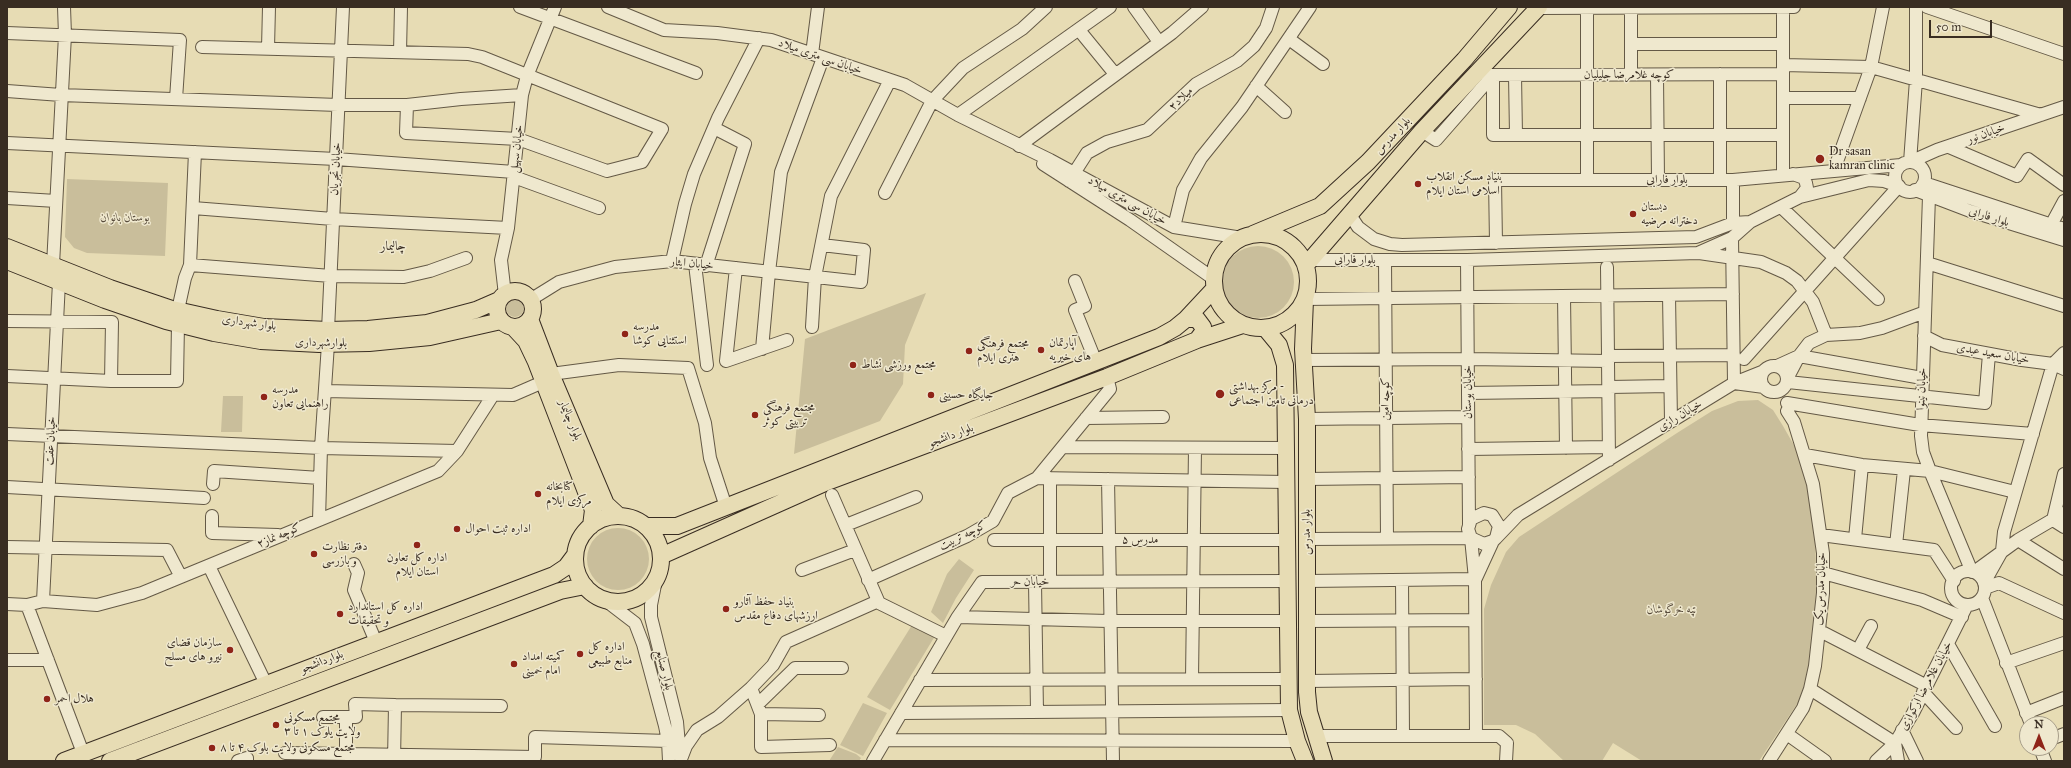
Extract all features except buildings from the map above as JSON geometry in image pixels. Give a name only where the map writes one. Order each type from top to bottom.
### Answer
[{"type":"main road","name":"بلوار مدرس","points":[[1247,236],[1320,206],[1368,162],[1464,60],[1509,7]]},
{"type":"main road","name":"بلوار مدرس","points":[[1309,262],[1422,131],[1538,8]]},
{"type":"main road","points":[[1464,60],[1464,68],[1467,72],[1476,74]]},
{"type":"main road","points":[[1444,81],[1450,78],[1456,81],[1460,86],[1458,92]]},
{"type":"main road","points":[[1272,235],[1290,244],[1309,262],[1305,299],[1298,311],[1289,319],[1278,325],[1265,328],[1243,325],[1224,311],[1218,300],[1214,284],[1215,268],[1222,255],[1232,243],[1247,236],[1272,235]]},
{"type":"main road","name":"بلوار شهرداری","points":[[7,247],[178,317],[217,319],[328,337],[368,329],[427,323],[476,310],[502,297]]},
{"type":"main road","points":[[7,261],[105,300],[178,317]]},
{"type":"main road","name":"بلوار دانشجو","points":[[646,526],[677,526],[1159,337],[1175,328],[1186,319],[1214,284]]},
{"type":"main road","points":[[517,291],[527,296],[530,300],[533,309],[530,319],[523,326],[507,324],[497,311],[502,297],[517,291]]},
{"type":"main road","name":"بلوار مدرس","points":[[1305,299],[1303,354],[1307,419],[1307,681],[1309,712],[1324,761]]},
{"type":"main road","name":"بلوار چالیمار","points":[[530,319],[547,378],[593,510],[591,526]]},
{"type":"main road","points":[[1186,319],[1197,319],[1203,326],[1203,332],[1197,340]]},
{"type":"main road","name":"بلوارشهرداری","points":[[328,337],[369,343],[430,337],[507,324]]},
{"type":"main road","name":"بلوار چالیمار","points":[[507,324],[526,341],[547,378],[606,504],[619,516]]},
{"type":"main road","name":"بلوار دانشجو","points":[[661,556],[827,482],[1107,377],[1197,340],[1243,325]]},
{"type":"main road","name":"بلوار مدرس","points":[[1265,328],[1279,345],[1285,365],[1289,710],[1297,741],[1305,761]]},
{"type":"main road","points":[[1282,353],[1284,349],[1291,344],[1296,344],[1303,354]]},
{"type":"main road","points":[[619,516],[628,517],[646,526],[656,539],[661,556],[660,568],[656,580],[646,591],[634,599],[620,602],[605,600],[594,594],[585,586],[576,566],[578,544],[583,534],[591,526],[604,518],[619,516]]},
{"type":"main road","name":"بلواردانشجو","points":[[64,761],[554,575],[566,567],[576,555]]},
{"type":"main road","points":[[1288,581],[1308,581]]},
{"type":"main road","name":"بلواردانشجو","points":[[110,761],[560,591],[585,586]]},
{"type":"street","points":[[53,265],[64,7]]},
{"type":"street","points":[[268,48],[269,7]]},
{"type":"street","name":"خیابان تجریان","points":[[319,520],[321,448],[328,337],[343,7]]},
{"type":"street","points":[[400,7],[400,52]]},
{"type":"street","points":[[520,7],[553,12],[696,73]]},
{"type":"street","name":"خیابان سی متری میلاد","points":[[608,7],[664,30],[717,33],[771,40],[905,85],[958,115],[1019,146],[1072,177],[1174,227],[1247,236]]},
{"type":"street","points":[[762,348],[768,272],[781,172],[817,56],[818,7]]},
{"type":"street","points":[[885,193],[932,101],[963,68],[1022,29],[1046,7]]},
{"type":"street","points":[[958,115],[1080,30],[1110,7]]},
{"type":"street","points":[[1134,7],[1160,42]]},
{"type":"street","name":"میلاد۲","points":[[1072,177],[1086,153],[1107,142],[1147,130],[1196,84],[1237,60],[1254,46],[1266,28],[1273,7]]},
{"type":"street","points":[[1174,227],[1183,190],[1201,158],[1256,86],[1310,7]]},
{"type":"street","points":[[1631,7],[1631,74]]},
{"type":"street","points":[[1783,7],[1783,135],[1788,174],[1804,178],[1806,182],[1804,194],[1800,197]]},
{"type":"street","points":[[1538,8],[1794,7]]},
{"type":"street","points":[[1834,170],[1871,67],[1883,7]]},
{"type":"street","points":[[1905,164],[1916,80],[1916,7]]},
{"type":"street","points":[[1927,7],[2064,54]]},
{"type":"street","points":[[1019,146],[1160,42],[1200,8]]},
{"type":"street","points":[[1586,8],[1587,180]]},
{"type":"street","name":"خیابان سهیل","points":[[502,297],[501,260],[508,228],[522,95],[527,76],[553,12]]},
{"type":"street","points":[[1080,30],[1115,74]]},
{"type":"street","points":[[7,33],[180,40],[180,99]]},
{"type":"street","points":[[672,261],[692,181],[714,128],[759,38]]},
{"type":"street","points":[[1289,39],[1323,64]]},
{"type":"street","points":[[1631,44],[1783,44]]},
{"type":"street","points":[[202,47],[468,54],[482,57],[662,129],[642,162],[607,171],[518,139],[406,133],[407,105]]},
{"type":"street","name":"کوچه غلامرضا جلیلیان","points":[[1476,74],[1720,74],[1871,67],[2041,115]]},
{"type":"street","points":[[1657,74],[1658,180]]},
{"type":"street","points":[[1720,74],[1720,180]]},
{"type":"street","points":[[1493,75],[1493,135],[1783,135]]},
{"type":"street","points":[[1422,131],[1436,140],[1493,75]]},
{"type":"street","points":[[1515,75],[1516,135]]},
{"type":"street","points":[[812,327],[815,277],[830,196],[890,80]]},
{"type":"street","points":[[1256,86],[1285,112]]},
{"type":"street","points":[[7,91],[60,95],[338,105],[407,105],[461,99],[522,95]]},
{"type":"street","points":[[1783,98],[1860,98]]},
{"type":"street","points":[[2059,109],[2064,120]]},
{"type":"street","name":"خیابان نور","points":[[1905,164],[1949,147],[2059,109]]},
{"type":"street","points":[[707,365],[701,265],[745,144],[714,128]]},
{"type":"street","points":[[7,143],[336,159],[514,174],[599,208]]},
{"type":"street","points":[[1949,147],[2017,176],[2028,159],[2064,185]]},
{"type":"street","points":[[7,376],[111,381],[177,381],[178,317],[185,278],[190,265],[193,208],[190,152]]},
{"type":"street","points":[[1914,162],[1922,168],[1925,178],[1919,186],[1906,191],[1899,186],[1896,173],[1905,164],[1914,162]]},
{"type":"street","name":"بلوار فارابی","points":[[1496,243],[1495,180],[1733,180],[1905,164]]},
{"type":"street","name":"خیابان سی متری میلاد","points":[[1072,177],[1214,284]]},
{"type":"street","points":[[1733,180],[1733,223]]},
{"type":"street","name":"بلوار فارابی","points":[[1309,262],[1467,260],[1698,253],[1732,238],[1750,222],[1800,197],[1869,180],[1884,181],[1899,186]]},
{"type":"street","points":[[1303,354],[1386,360],[1565,360],[1670,356],[1739,357],[1805,291],[1899,186]]},
{"type":"street","name":"بلوار فارابی","points":[[1919,186],[1929,196],[1972,205],[2064,229]]},
{"type":"street","name":"بلوار فارابی","points":[[1919,186],[2064,240]]},
{"type":"street","name":"خیابان نینوا","points":[[1929,196],[1920,425],[1924,452],[1930,471],[1973,572]]},
{"type":"street","points":[[7,198],[56,201]]},
{"type":"street","points":[[2051,225],[2064,200]]},
{"type":"street","points":[[1782,207],[1878,298]]},
{"type":"street","points":[[193,208],[333,219],[508,228]]},
{"type":"street","name":"بلوار فارابی","points":[[1350,215],[1358,227],[1374,239],[1390,244],[1402,245],[1696,237],[1733,223],[1750,222]]},
{"type":"street","points":[[1674,238],[1678,240],[1682,247],[1677,254]]},
{"type":"street","points":[[1732,238],[1733,294],[1739,357],[1734,383],[1776,393],[1783,390],[1799,356],[1809,343],[1826,334],[1860,333],[1882,328],[1925,312]]},
{"type":"street","name":"خیابان ایثار","points":[[530,300],[559,282],[615,267],[672,261],[861,282],[864,250],[822,245]]},
{"type":"street","points":[[1402,245],[1402,260]]},
{"type":"street","points":[[1698,253],[1760,262],[1774,266],[1797,281],[1805,291],[1813,302],[1826,334]]},
{"type":"street","points":[[190,265],[331,276],[404,277],[430,271],[466,258]]},
{"type":"street","name":"کوچه امین","points":[[1385,260],[1387,538]]},
{"type":"street","name":"خیابان بوستان","points":[[1467,260],[1469,524]]},
{"type":"street","points":[[1926,263],[2064,306]]},
{"type":"street","points":[[1607,267],[1609,460]]},
{"type":"street","points":[[736,268],[726,361],[787,340]]},
{"type":"street","points":[[1075,281],[1085,306],[1075,310],[1096,362]]},
{"type":"street","name":"خیابان عفت","points":[[43,601],[47,548],[48,489],[52,437],[58,282]]},
{"type":"street","points":[[1305,299],[1733,294]]},
{"type":"street","points":[[1669,295],[1671,421]]},
{"type":"street","points":[[1564,296],[1566,448]]},
{"type":"street","points":[[7,321],[112,322],[111,381]]},
{"type":"street","name":"خیابان سعید عبدی","points":[[1924,336],[1942,345],[2058,366]]},
{"type":"street","points":[[2027,716],[2006,663],[1984,590],[1982,578],[1973,572],[1963,572],[1954,581],[1952,586],[1954,596],[1957,601],[1967,605],[1978,602],[1984,590],[2002,550],[2004,532],[2033,434],[2064,353]]},
{"type":"street","points":[[1787,382],[1922,398],[1985,403],[1989,354]]},
{"type":"street","points":[[1777,366],[1799,356],[1922,378]]},
{"type":"street","points":[[325,391],[513,396],[547,378],[619,365],[688,368],[705,423],[710,458],[726,507]]},
{"type":"street","points":[[1787,407],[1787,382],[1785,370],[1772,365],[1764,371],[1761,381],[1767,390],[1787,407],[1920,425],[2033,434]]},
{"type":"street","name":"خیابان رازی","points":[[1495,540],[1518,514],[1734,383],[1764,371]]},
{"type":"street","name":"کوچه تربیت","points":[[868,580],[967,536],[993,521],[1008,493],[1037,478],[1110,389],[1107,377]]},
{"type":"street","points":[[1468,393],[1565,392],[1670,386]]},
{"type":"street","name":"کوچه نماز۲","points":[[7,604],[27,605],[43,601],[97,605],[142,592],[209,566],[438,471],[457,451],[493,395]]},
{"type":"street","name":"خیابان مدرس یک","points":[[1769,761],[1803,708],[1810,689],[1820,631],[1823,573],[1821,535],[1813,484],[1794,422],[1787,407]]},
{"type":"street","points":[[1086,418],[1163,417]]},
{"type":"street","points":[[1307,419],[1468,417]]},
{"type":"street","points":[[7,434],[187,446],[217,443],[321,448],[457,451]]},
{"type":"street","points":[[1063,447],[1285,448]]},
{"type":"street","points":[[1468,448],[1609,447]]},
{"type":"street","points":[[1192,679],[1195,448]]},
{"type":"street","points":[[1805,455],[1862,465],[1904,470],[1930,471],[2015,492]]},
{"type":"street","points":[[1855,539],[1862,465]]},
{"type":"street","points":[[1896,545],[1904,470]]},
{"type":"street","points":[[213,484],[214,471],[320,478]]},
{"type":"street","points":[[2053,520],[2064,474]]},
{"type":"street","points":[[1306,479],[1469,477]]},
{"type":"street","points":[[1037,478],[1286,482]]},
{"type":"street","points":[[1050,478],[1050,582]]},
{"type":"street","points":[[1108,479],[1113,761]]},
{"type":"street","points":[[7,487],[204,498]]},
{"type":"street","points":[[832,496],[879,603]]},
{"type":"street","points":[[846,525],[916,497]]},
{"type":"street","points":[[1476,736],[1475,579],[1472,538],[1469,533],[1469,524],[1474,516],[1484,513],[1518,514]]},
{"type":"street","points":[[1475,579],[1495,540],[1499,526],[1496,518],[1488,513]]},
{"type":"street","points":[[1973,572],[2002,550],[2064,513]]},
{"type":"street","points":[[212,516],[212,533],[283,535]]},
{"type":"street","points":[[2053,520],[2064,527]]},
{"type":"street","points":[[1821,535],[1934,550],[1954,581]]},
{"type":"street","points":[[1308,539],[1472,538],[1484,544],[1495,540]]},
{"type":"street","name":"مدرس ۵","points":[[994,540],[1287,540]]},
{"type":"street","points":[[2018,540],[2064,569]]},
{"type":"street","points":[[7,547],[167,550],[181,577]]},
{"type":"street","points":[[802,570],[855,550]]},
{"type":"street","points":[[354,564],[358,573],[354,590],[376,642]]},
{"type":"street","points":[[209,566],[266,684]]},
{"type":"street","points":[[1823,573],[1922,600],[1962,617]]},
{"type":"street","points":[[1308,581],[1475,579]]},
{"type":"street","name":"بلوار صنایع","points":[[656,580],[651,605],[651,617],[677,722],[677,760]]},
{"type":"street","points":[[1402,580],[1403,736]]},
{"type":"street","name":"خیابان حر","points":[[873,761],[946,636],[982,582],[1288,581]]},
{"type":"street","points":[[1035,582],[1037,712]]},
{"type":"street","points":[[1984,590],[1999,583],[2064,613]]},
{"type":"street","name":"بلوار صنایع","points":[[605,600],[635,623],[643,644],[668,741],[677,760]]},
{"type":"street","points":[[677,760],[697,730],[718,716],[751,688],[773,664],[786,642],[841,616],[876,602],[946,636]]},
{"type":"street","points":[[27,605],[83,754]]},
{"type":"street","name":"خیابان غلامرضا ارکوازی","points":[[1876,761],[1895,743],[1925,689],[1967,605]]},
{"type":"street","points":[[958,617],[1110,621],[1287,621]]},
{"type":"street","points":[[1308,621],[1476,620]]},
{"type":"street","points":[[1858,650],[1871,626]]},
{"type":"street","points":[[1820,631],[1858,650],[1925,689],[1956,728]]},
{"type":"street","points":[[2006,663],[2064,643]]},
{"type":"street","points":[[1948,644],[1995,726]]},
{"type":"street","points":[[7,660],[48,660]]},
{"type":"street","points":[[759,709],[794,668],[842,668]]},
{"type":"street","points":[[920,680],[1288,679]]},
{"type":"street","points":[[1307,681],[1476,679]]},
{"type":"street","points":[[751,688],[759,709],[761,747],[830,745]]},
{"type":"street","points":[[1810,689],[1895,743],[1898,761]]},
{"type":"street","points":[[2032,716],[2064,698]]},
{"type":"street","points":[[323,717],[356,717],[355,704],[501,706]]},
{"type":"street","points":[[394,758],[395,705]]},
{"type":"street","points":[[759,709],[819,715]]},
{"type":"street","points":[[901,713],[1289,710]]},
{"type":"street","points":[[346,717],[346,753]]},
{"type":"street","points":[[1902,730],[1917,761]]},
{"type":"street","points":[[1787,734],[1825,761]]},
{"type":"street","points":[[1316,736],[1499,736],[1507,743],[1506,761]]},
{"type":"street","points":[[285,753],[346,753],[394,758],[535,757],[535,737],[668,741]]},
{"type":"street","points":[[885,740],[1297,741]]},
{"type":"green space","name":"بوستان بانوان","points":[[67,179],[168,183],[165,256],[87,253],[74,248],[65,237]]},
{"type":"green space","points":[[1258,246],[1272,249],[1284,256],[1291,268],[1294,282],[1291,296],[1284,308],[1272,315],[1258,318],[1244,315],[1232,308],[1225,296],[1222,282],[1225,268],[1232,256],[1244,249]]},
{"type":"green space","name":"مجتمع ورزشی نشاط","points":[[926,293],[905,345],[903,384],[880,421],[794,454],[805,339]]},
{"type":"green space","points":[[511,299],[519,299],[524,304],[522,315],[519,317],[511,317],[506,312],[506,304]]},
{"type":"green space","points":[[223,396],[243,396],[242,432],[221,432]]},
{"type":"green space","name":"تپه خرگوشان","points":[[1758,400],[1773,410],[1783,426],[1799,454],[1808,485],[1815,531],[1817,609],[1812,652],[1806,684],[1799,701],[1759,761],[1642,761],[1613,743],[1602,761],[1564,761],[1535,734],[1516,725],[1484,725],[1484,609],[1491,585],[1506,552],[1519,537],[1712,411],[1738,401]]},
{"type":"green space","points":[[618,528],[630,531],[640,537],[646,547],[649,559],[646,571],[640,581],[630,587],[618,590],[606,587],[596,581],[590,571],[587,559],[590,547],[596,537],[606,531]]},
{"type":"green space","points":[[959,559],[974,570],[956,598],[943,623],[931,612],[947,574]]},
{"type":"green space","points":[[912,625],[935,636],[890,710],[867,697]]},
{"type":"green space","points":[[863,703],[887,713],[863,756],[840,745]]},
{"type":"green space","points":[[838,747],[856,754],[861,758],[859,761],[829,761]]},
{"type":"place","name":"Dr sasan kamran clinic","points":[[1820,159]]},
{"type":"place","name":"بنیاد مسکن انقلاب اسلامی استان ایلام","points":[[1418,184]]},
{"type":"place","name":"دبستان دخترانه مرضیه","points":[[1633,214]]},
{"type":"place","name":"مدرسه استثنایی کوشا","points":[[625,334]]},
{"type":"place","name":"آپارتمان های خیریه","points":[[1041,350]]},
{"type":"place","name":"مجتمع فرهنگی هنری ایلام","points":[[969,351]]},
{"type":"place","name":"مجتمع ورزشی نشاط","points":[[853,365]]},
{"type":"place","name":"مرکز بهداشتی - درمانی تامین اجتماعی","points":[[1220,394]]},
{"type":"place","name":"جایگاه حسینی","points":[[931,395]]},
{"type":"place","name":"مدرسه راهنمایی تعاون","points":[[264,397]]},
{"type":"place","name":"مجتمع فرهنگی تربیتی کوثر","points":[[755,415]]},
{"type":"place","name":"کتابخانه مرکزی ایلام","points":[[538,494]]},
{"type":"place","name":"اداره ثبت احوال","points":[[457,529]]},
{"type":"place","name":"اداره کل تعاون استان ایلام","points":[[417,545]]},
{"type":"place","name":"دفتر نظارت و بازرسی","points":[[314,554]]},
{"type":"place","name":"بنیاد حفظ آثارو ارزشهای دفاع مقدس","points":[[726,609]]},
{"type":"place","name":"اداره کل استاندارد و تحقیقات","points":[[340,614]]},
{"type":"place","name":"سازمان قضای نیرو های مسلح","points":[[230,650]]},
{"type":"place","name":"اداره کل منابع طبیعی","points":[[580,654]]},
{"type":"place","name":"کمیته امداد امام خمینی","points":[[514,664]]},
{"type":"place","name":"هلال احمر","points":[[47,699]]},
{"type":"place","name":"مجتمع مسکونی ولایت یلوک ۱ تا ۳","points":[[276,725]]},
{"type":"place","name":"مجتمع مسکونی ولایت بلوک ۴ تا ۸","points":[[212,748]]},
{"type":"district","name":"چالیمار","points":[[393,247]]}]
